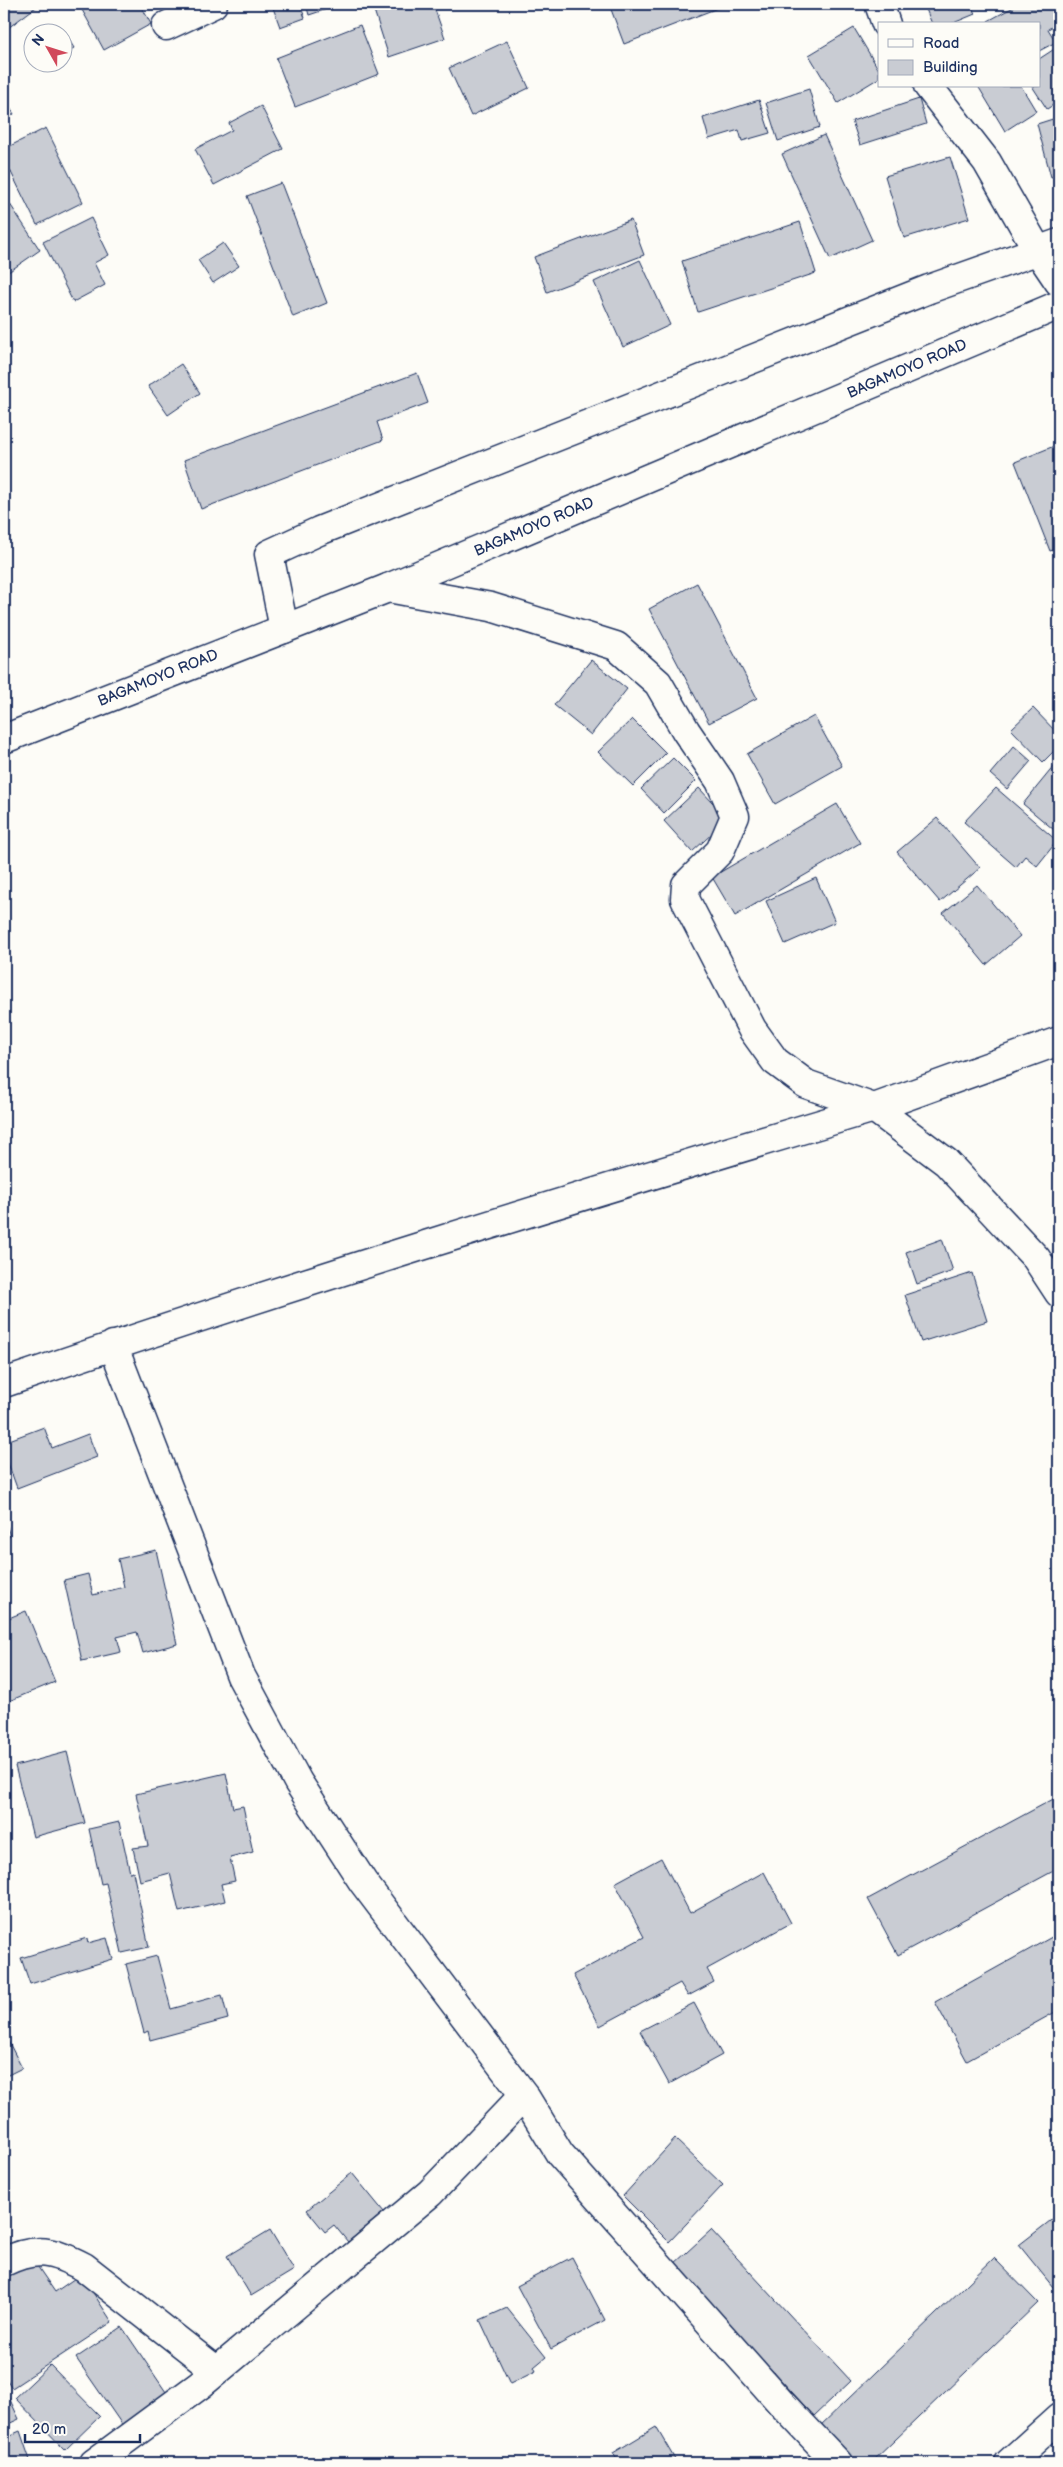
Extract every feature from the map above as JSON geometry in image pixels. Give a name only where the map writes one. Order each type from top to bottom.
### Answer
[{"type":"main road","points":[[166,26],[213,4]]},
{"type":"main road","points":[[879,4],[885,22]]},
{"type":"main road","points":[[930,88],[1049,247],[1059,282]]},
{"type":"main road","points":[[284,628],[269,554],[319,531],[910,296],[1049,247]]},
{"type":"main road","name":"BAGAMOYO ROAD","points":[[4,739],[388,588],[1059,305]]},
{"type":"main road","points":[[388,588],[491,607],[616,646],[658,683],[686,731],[720,781],[735,816],[720,851],[686,885],[685,900],[752,1029],[775,1061],[806,1084],[874,1108],[946,1162],[1036,1258],[1059,1293]]},
{"type":"main road","points":[[4,1382],[113,1345],[665,1171],[874,1108],[1059,1041]]},
{"type":"main road","points":[[113,1345],[241,1676],[298,1782],[362,1882],[524,2095],[560,2154],[781,2403],[838,2463]]},
{"type":"main road","points":[[94,2463],[217,2371],[430,2193],[524,2095]]},
{"type":"main road","points":[[4,2262],[22,2253],[40,2251],[70,2259],[84,2267],[217,2371]]},
{"type":"main road","points":[[1009,2463],[1059,2418]]},
{"type":"building","points":[[4,4],[40,4],[4,31]]},
{"type":"building","points":[[89,4],[140,4],[151,24],[104,50],[81,8]]},
{"type":"building","points":[[300,4],[305,18],[280,27],[272,5]]},
{"type":"building","points":[[306,4],[342,4],[309,15]]},
{"type":"building","points":[[372,4],[433,4],[445,38],[389,57]]},
{"type":"building","points":[[609,4],[728,4],[624,44]]},
{"type":"building","points":[[924,4],[971,4],[975,14],[956,22],[931,22]]},
{"type":"building","points":[[1019,4],[1052,4],[1059,17],[1059,23],[1048,29],[1056,42],[1040,50],[1040,22],[988,21]]},
{"type":"building","points":[[360,25],[379,74],[295,107],[276,58]]},
{"type":"building","points":[[854,28],[878,68],[878,79],[838,103],[809,55]]},
{"type":"building","points":[[507,41],[529,88],[471,116],[449,68]]},
{"type":"building","points":[[1059,46],[1059,101],[1047,109],[1033,88],[1040,88],[1040,58]]},
{"type":"building","points":[[979,88],[1022,88],[1036,111],[1005,131]]},
{"type":"building","points":[[809,89],[820,127],[778,141],[766,103]]},
{"type":"building","points":[[4,99],[14,114],[4,121]]},
{"type":"building","points":[[919,99],[926,124],[860,145],[852,121]]},
{"type":"building","points":[[759,100],[770,133],[742,141],[739,130],[709,139],[703,118]]},
{"type":"building","points":[[261,106],[283,149],[214,185],[195,149],[232,130],[229,123]]},
{"type":"building","points":[[1059,117],[1059,175],[1051,177],[1037,124]]},
{"type":"building","points":[[46,128],[83,202],[37,225],[4,158],[4,149]]},
{"type":"building","points":[[824,135],[872,240],[830,259],[782,154]]},
{"type":"building","points":[[950,157],[969,218],[904,238],[885,176]]},
{"type":"building","points":[[281,183],[327,303],[293,317],[247,196]]},
{"type":"building","points":[[4,195],[40,250],[4,275]]},
{"type":"building","points":[[91,218],[109,255],[94,263],[105,285],[73,302],[43,242]]},
{"type":"building","points":[[631,220],[644,255],[547,292],[534,257]]},
{"type":"building","points":[[800,222],[816,273],[698,312],[682,261]]},
{"type":"building","points":[[223,243],[239,266],[213,283],[198,260]]},
{"type":"building","points":[[640,260],[670,325],[623,347],[594,282]]},
{"type":"building","points":[[181,364],[200,393],[168,415],[148,386]]},
{"type":"building","points":[[417,373],[428,403],[377,422],[383,440],[201,509],[184,460]]},
{"type":"building","points":[[1059,444],[1059,548],[1050,551],[1015,462]]},
{"type":"building","points":[[697,583],[757,698],[709,723],[649,609]]},
{"type":"building","points":[[591,660],[627,689],[591,735],[554,705]]},
{"type":"building","points":[[1033,708],[1059,735],[1059,746],[1043,762],[1011,729]]},
{"type":"building","points":[[814,716],[842,766],[775,804],[747,754]]},
{"type":"building","points":[[632,719],[666,753],[633,786],[598,752]]},
{"type":"building","points":[[1014,746],[1031,761],[1007,789],[990,774]]},
{"type":"building","points":[[673,758],[696,781],[664,813],[641,789]]},
{"type":"building","points":[[1059,760],[1059,834],[1023,804]]},
{"type":"building","points":[[699,788],[728,819],[692,852],[664,821]]},
{"type":"building","points":[[996,788],[1057,841],[1037,866],[1025,856],[1016,867],[964,822]]},
{"type":"building","points":[[837,804],[860,843],[735,916],[712,877]]},
{"type":"building","points":[[937,818],[980,868],[940,902],[897,852]]},
{"type":"building","points":[[816,878],[835,922],[785,944],[766,901]]},
{"type":"building","points":[[977,885],[1020,936],[986,965],[943,913]]},
{"type":"building","points":[[942,1239],[953,1271],[917,1284],[906,1252]]},
{"type":"building","points":[[972,1273],[987,1321],[921,1342],[905,1295]]},
{"type":"building","points":[[44,1427],[52,1448],[88,1434],[97,1457],[17,1488],[4,1452],[4,1442]]},
{"type":"building","points":[[4,1518],[10,1536],[4,1538]]},
{"type":"building","points":[[156,1550],[177,1644],[143,1653],[137,1632],[117,1637],[121,1652],[82,1661],[64,1580],[88,1574],[93,1595],[124,1587],[118,1559]]},
{"type":"building","points":[[26,1611],[55,1682],[4,1703],[4,1620]]},
{"type":"building","points":[[67,1752],[85,1823],[33,1837],[15,1766]]},
{"type":"building","points":[[226,1773],[233,1808],[243,1806],[253,1852],[230,1858],[235,1881],[221,1884],[225,1901],[179,1912],[170,1873],[140,1881],[133,1848],[148,1846],[136,1794]]},
{"type":"building","points":[[1059,1796],[1059,1868],[898,1955],[868,1899]]},
{"type":"building","points":[[119,1822],[130,1873],[133,1872],[149,1947],[122,1953],[106,1883],[101,1884],[89,1829]]},
{"type":"building","points":[[661,1858],[690,1913],[764,1872],[791,1923],[707,1969],[714,1982],[688,1996],[680,1983],[600,2026],[573,1975],[644,1937],[615,1883]]},
{"type":"building","points":[[1059,1933],[1059,2010],[967,2061],[935,2002]]},
{"type":"building","points":[[87,1938],[88,1943],[107,1938],[113,1959],[30,1984],[21,1958]]},
{"type":"building","points":[[157,1956],[171,2009],[222,1995],[228,2019],[150,2040],[148,2031],[144,2033],[126,1964]]},
{"type":"building","points":[[694,2003],[722,2055],[669,2084],[640,2031]]},
{"type":"building","points":[[4,2033],[22,2068],[4,2077]]},
{"type":"building","points":[[675,2139],[723,2185],[669,2242],[623,2196]]},
{"type":"building","points":[[352,2173],[384,2212],[348,2242],[334,2225],[325,2232],[307,2210]]},
{"type":"building","points":[[1059,2214],[1059,2290],[1057,2292],[1019,2245]]},
{"type":"building","points":[[270,2230],[294,2270],[251,2296],[227,2256]]},
{"type":"building","points":[[711,2230],[851,2381],[814,2416],[674,2264]]},
{"type":"building","points":[[29,2254],[55,2292],[81,2274],[112,2322],[12,2388],[4,2375],[4,2271]]},
{"type":"building","points":[[572,2257],[605,2320],[551,2349],[517,2286]]},
{"type":"building","points":[[994,2258],[1038,2303],[871,2463],[852,2463],[818,2428]]},
{"type":"building","points":[[507,2308],[546,2357],[534,2367],[536,2371],[510,2384],[480,2320]]},
{"type":"building","points":[[122,2327],[168,2395],[123,2426],[76,2358]]},
{"type":"building","points":[[50,2365],[100,2416],[65,2450],[15,2398]]},
{"type":"building","points":[[4,2387],[19,2419],[4,2426]]},
{"type":"building","points":[[656,2427],[677,2463],[619,2463],[613,2453]]},
{"type":"building","points":[[20,2431],[31,2463],[4,2463],[4,2438]]}]
